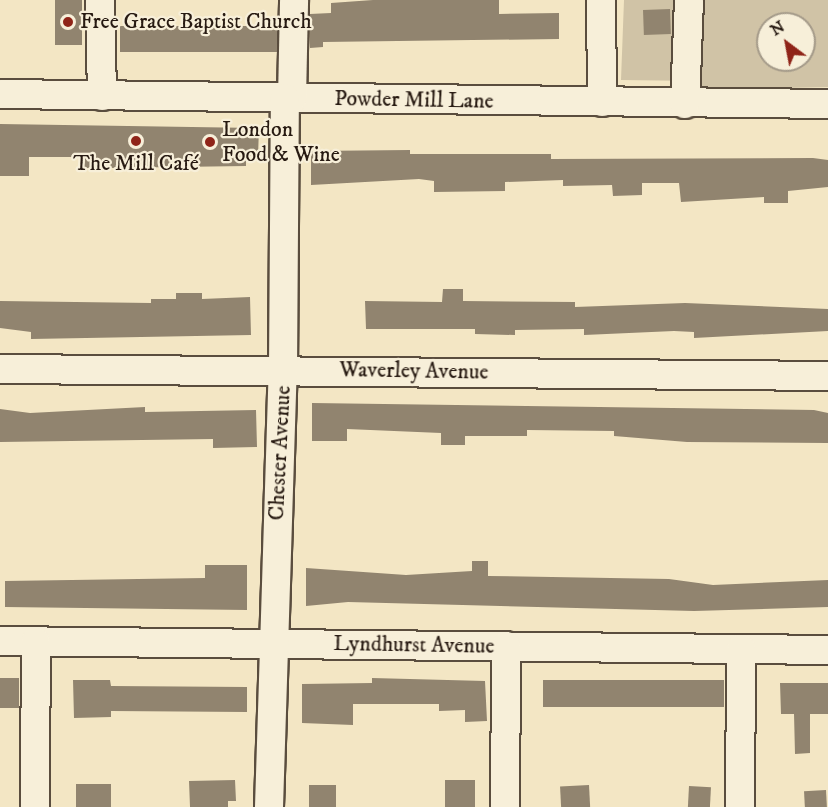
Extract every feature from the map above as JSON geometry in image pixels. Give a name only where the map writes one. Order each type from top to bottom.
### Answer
[{"type":"street","points":[[100,0],[102,96]]},
{"type":"street","name":"Chester Avenue","points":[[269,807],[271,643],[283,370],[289,99],[294,0]]},
{"type":"street","points":[[601,0],[602,102]]},
{"type":"street","points":[[686,104],[689,0]]},
{"type":"street","name":"Powder Mill Lane","points":[[0,94],[828,104]]},
{"type":"street","name":"Waverley Avenue","points":[[0,369],[828,376]]},
{"type":"street","name":"Lyndhurst Avenue","points":[[0,641],[828,650]]},
{"type":"street","points":[[35,807],[36,642]]},
{"type":"street","points":[[505,807],[506,646]]},
{"type":"street","points":[[740,807],[741,649]]},
{"type":"shaded area","points":[[624,0],[828,0],[828,87],[742,89],[698,87],[698,81],[621,80]]},
{"type":"building","name":"Free Grace Baptist Church","points":[[55,0],[82,0],[82,45],[55,45]]},
{"type":"building","points":[[373,0],[499,0],[499,14],[559,13],[559,39],[323,42],[323,47],[310,48],[310,14],[331,13],[331,3]]},
{"type":"building","points":[[670,9],[671,34],[644,35],[643,10]]},
{"type":"building","points":[[120,26],[277,26],[277,52],[120,52]]},
{"type":"building","points":[[0,124],[259,128],[258,156],[246,156],[246,166],[106,168],[84,168],[84,157],[29,157],[29,176],[0,176]]},
{"type":"building","points":[[410,150],[410,154],[551,154],[551,159],[813,158],[828,160],[828,187],[788,191],[788,203],[764,203],[764,197],[681,202],[679,183],[642,183],[642,195],[613,196],[612,185],[563,186],[563,180],[505,182],[505,191],[434,192],[434,181],[419,179],[311,185],[311,151]]},
{"type":"building","points":[[443,289],[463,289],[463,301],[575,302],[575,307],[685,303],[828,309],[828,331],[694,338],[694,332],[674,331],[584,335],[584,329],[515,330],[515,335],[475,334],[475,329],[366,329],[365,301],[442,302]]},
{"type":"building","points":[[176,293],[202,293],[202,299],[250,297],[251,335],[31,339],[31,332],[0,328],[0,301],[151,303],[151,299],[176,299]]},
{"type":"building","points":[[312,403],[814,410],[828,413],[828,443],[687,442],[614,436],[614,431],[527,430],[527,436],[465,436],[465,445],[441,445],[441,433],[347,429],[347,441],[312,441]]},
{"type":"building","points":[[145,407],[145,412],[256,410],[257,447],[213,448],[213,439],[0,442],[0,409],[30,413]]},
{"type":"building","points":[[472,561],[488,561],[488,576],[669,579],[713,585],[828,580],[828,607],[694,611],[348,602],[306,606],[306,568],[406,575],[472,571]]},
{"type":"building","points":[[205,565],[247,565],[247,610],[5,607],[5,581],[205,578]]},
{"type":"building","points":[[0,678],[19,678],[19,708],[0,708]]},
{"type":"building","points":[[372,678],[485,681],[487,721],[465,722],[465,710],[439,711],[439,704],[353,704],[353,725],[302,723],[302,684],[372,683]]},
{"type":"building","points":[[73,680],[110,680],[111,686],[247,687],[247,712],[111,711],[111,717],[74,718]]},
{"type":"building","points":[[543,680],[724,680],[724,707],[543,707]]},
{"type":"building","points":[[780,683],[828,683],[828,714],[810,714],[810,753],[795,754],[794,714],[781,714]]},
{"type":"building","points":[[235,780],[236,801],[228,801],[228,807],[190,807],[189,781]]},
{"type":"building","points":[[445,780],[475,780],[475,807],[445,807]]},
{"type":"building","points":[[76,784],[111,784],[111,807],[76,807]]},
{"type":"building","points":[[309,785],[336,785],[336,807],[309,807]]},
{"type":"building","points":[[589,785],[590,807],[561,807],[560,787]]},
{"type":"building","points":[[689,786],[711,787],[710,807],[688,807]]},
{"type":"building","points":[[826,790],[827,807],[805,807],[804,791]]},
{"type":"place","name":"Free Grace Baptist Church","points":[[68,22]]},
{"type":"place","name":"The Mill Café","points":[[136,141]]},
{"type":"place","name":"London Food & Wine","points":[[210,142]]}]
